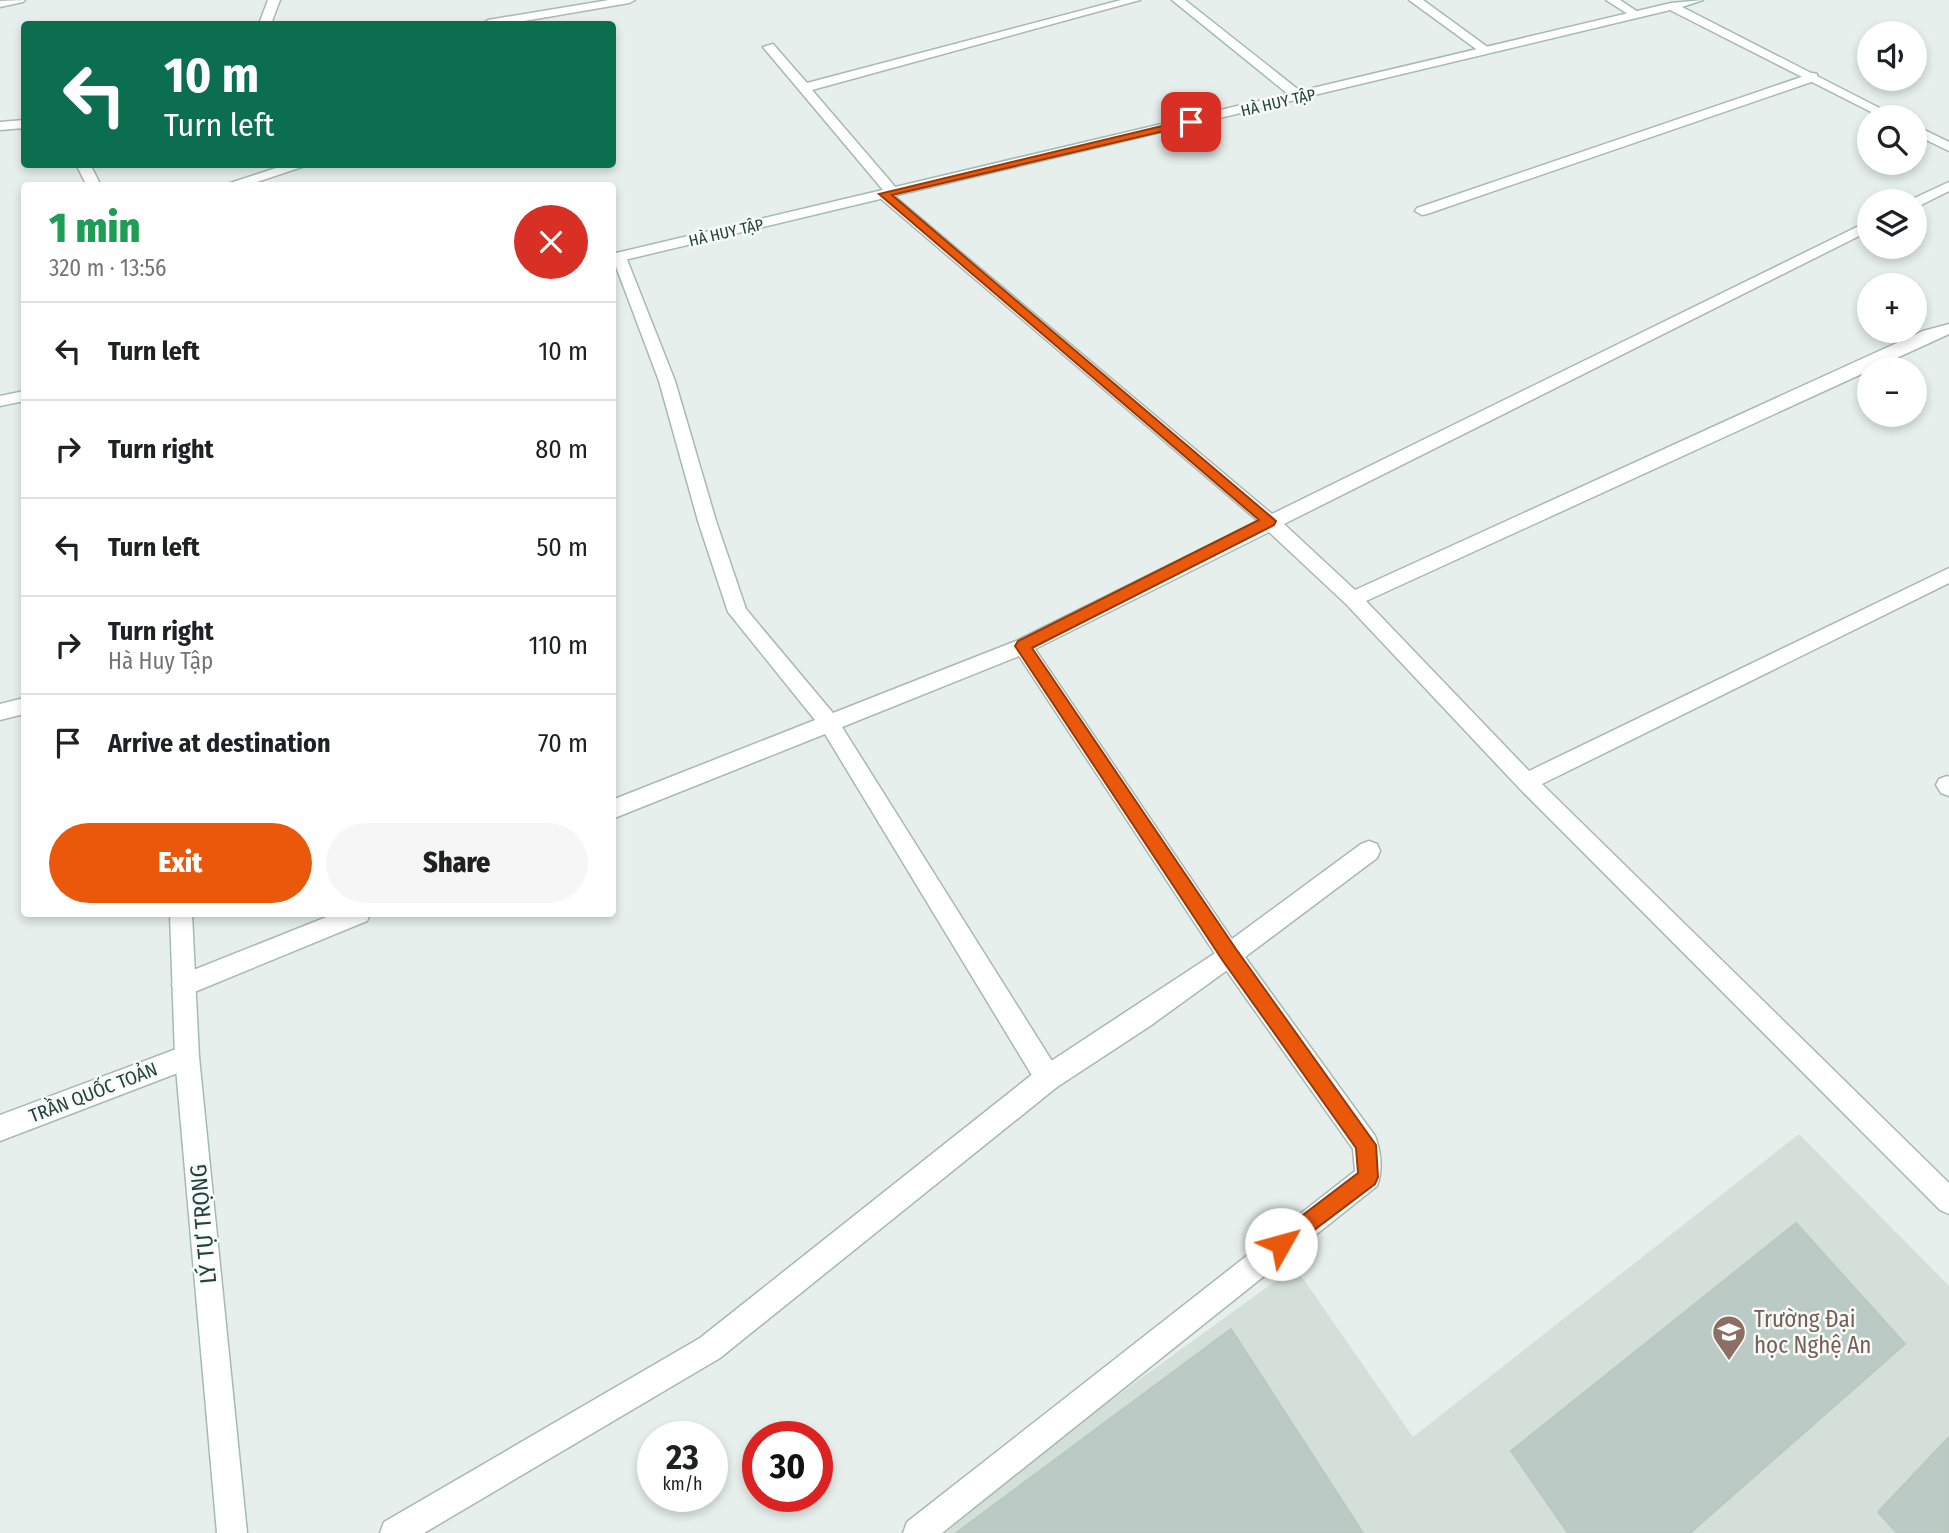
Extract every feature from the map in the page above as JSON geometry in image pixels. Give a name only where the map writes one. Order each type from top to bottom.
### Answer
[{"type":"street","points":[[0,4],[19,0]]},
{"type":"street","points":[[266,21],[274,0]]},
{"type":"street","points":[[506,21],[629,0]]},
{"type":"street","points":[[804,89],[1134,0]]},
{"type":"street","points":[[1178,0],[1300,97]]},
{"type":"street","points":[[1415,0],[1487,51]]},
{"type":"street","points":[[1612,0],[1635,15]]},
{"type":"street","name":"HÀ HUY TẬP","points":[[616,258],[1300,97],[1697,0]]},
{"type":"street","points":[[1671,6],[1867,105]]},
{"type":"street","points":[[769,47],[888,193],[1269,521],[1353,598],[1526,782],[1949,1201]]},
{"type":"street","points":[[1422,211],[1813,78]]},
{"type":"street","points":[[0,126],[21,124]]},
{"type":"street","points":[[1927,136],[1949,147]]},
{"type":"street","points":[[242,182],[291,168]]},
{"type":"street","points":[[1927,197],[1949,186]]},
{"type":"street","points":[[616,808],[1023,646],[1269,521],[1857,231]]},
{"type":"street","points":[[616,258],[667,381],[707,521],[738,612],[828,722],[1048,1077]]},
{"type":"street","points":[[1353,598],[1929,335],[1949,330]]},
{"type":"street","points":[[0,401],[21,397]]},
{"type":"street","points":[[1526,782],[1949,575]]},
{"type":"street","points":[[918,1533],[1368,1177],[1366,1145],[1230,955],[1023,646]]},
{"type":"street","points":[[0,712],[21,707]]},
{"type":"street","points":[[395,1533],[710,1348],[1048,1077],[1141,1018],[1369,851]]},
{"type":"street","name":"LÝ TỰ TRỌNG","points":[[181,917],[187,1057],[232,1533]]},
{"type":"street","points":[[184,985],[352,917]]},
{"type":"street","name":"TRẦN QUỐC TOẢN","points":[[0,1128],[187,1057]]},
{"type":"shaded area","name":"Trường Đại học Nghệ An","points":[[1799,1134],[1949,1286],[1949,1533],[927,1533],[1295,1267],[1413,1437]]},
{"type":"building","points":[[1796,1223],[1905,1344],[1690,1533],[1568,1533],[1511,1451]]},
{"type":"building","points":[[1231,1329],[1363,1533],[956,1533]]},
{"type":"building","points":[[1949,1437],[1949,1533],[1897,1533],[1878,1512]]},
{"type":"place","name":"Trường Đại học Nghệ An","points":[[1729,1362]]},
{"type":"route","points":[[1191,122],[884,194],[1269,521],[1023,646],[1230,955],[1366,1145],[1368,1177],[1281,1244]]}]
